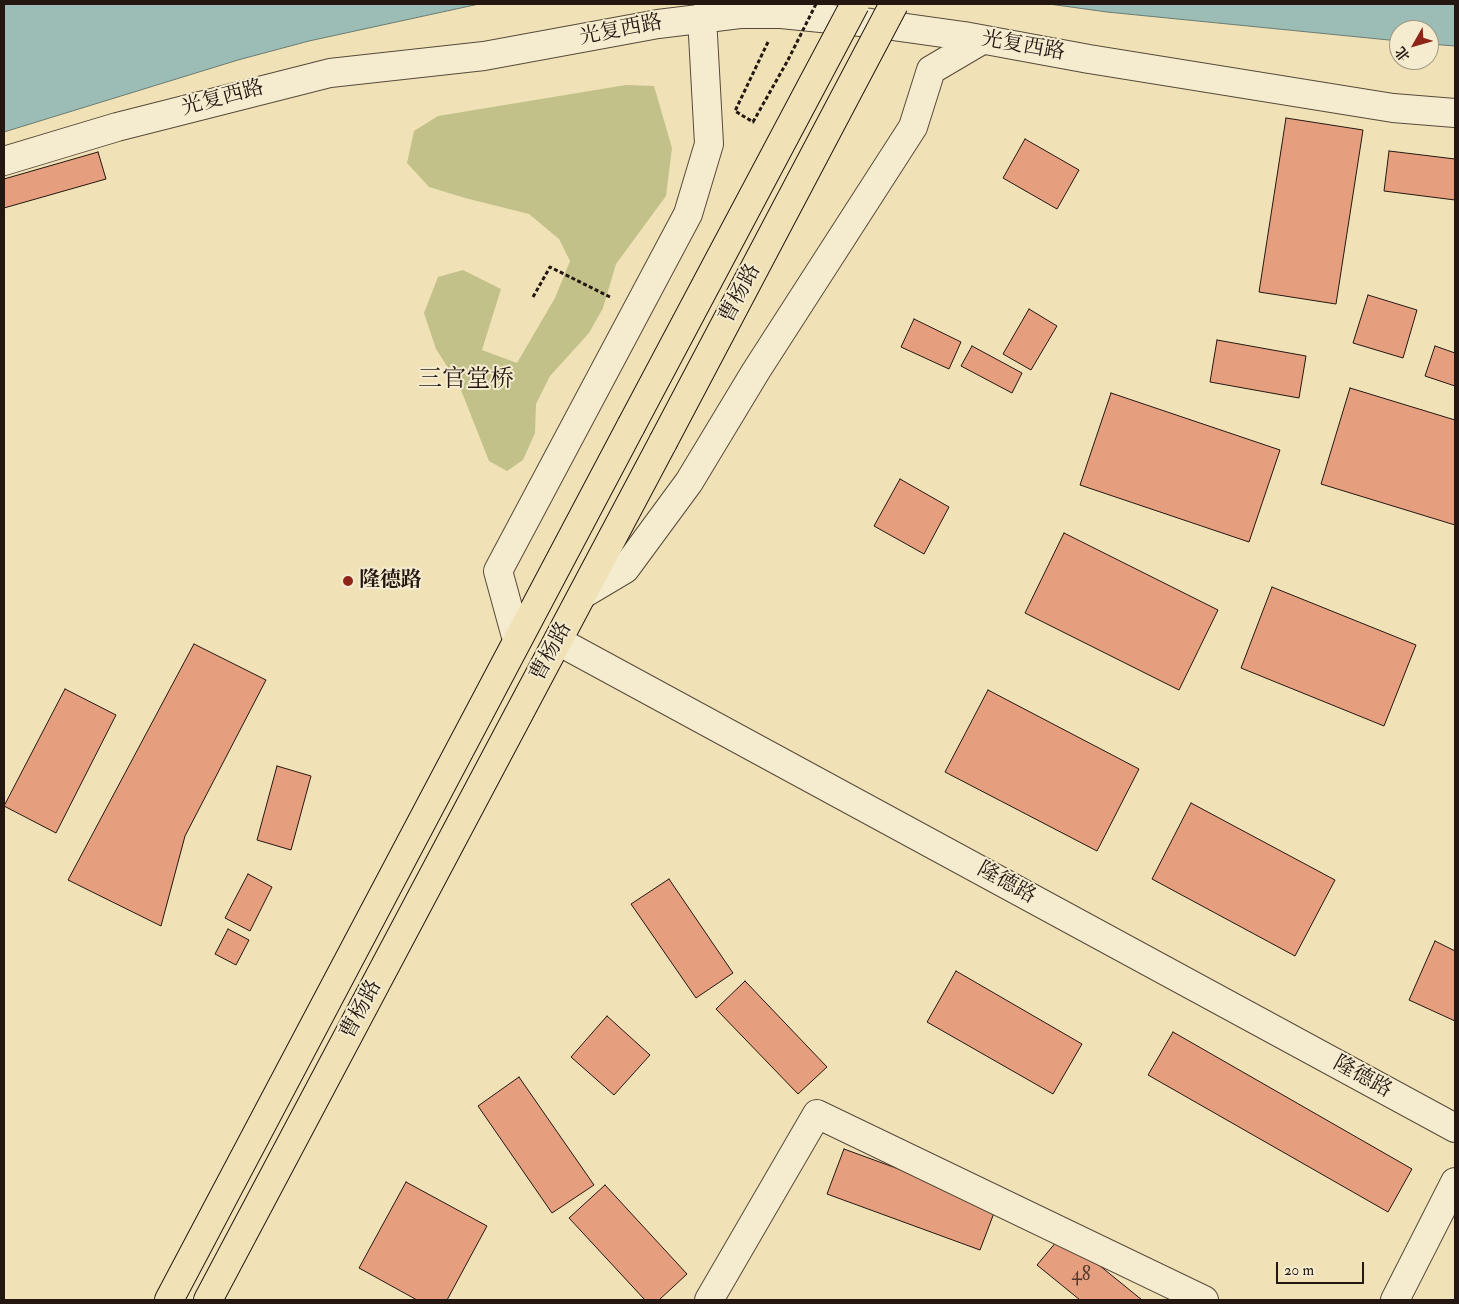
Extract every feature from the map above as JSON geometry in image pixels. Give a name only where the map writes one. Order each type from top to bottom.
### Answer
[{"type":"main road","name":"曹杨路","points":[[169,1300],[855,4]]},
{"type":"main road","name":"曹杨路","points":[[208,1300],[894,4]]},
{"type":"street","name":"光复西路","points":[[4,161],[118,127],[298,80],[373,68],[484,56],[702,17],[781,14],[871,23],[1374,104],[1455,113]]},
{"type":"street","points":[[515,633],[498,571],[688,214],[709,144],[702,17]]},
{"type":"street","points":[[583,594],[625,569],[689,482],[756,371],[913,127],[931,70],[982,40]]},
{"type":"street","name":"隆德路","points":[[558,640],[1455,1128]]},
{"type":"street","points":[[709,1300],[817,1114],[1204,1300]]},
{"type":"street","points":[[1395,1300],[1455,1182]]},
{"type":"path","points":[[781,14],[735,111],[754,122],[816,4]]},
{"type":"path","points":[[533,297],[550,267],[637,310]]},
{"type":"green space","points":[[626,85],[654,86],[672,148],[666,196],[616,264],[603,308],[589,333],[550,376],[536,404],[535,433],[523,460],[507,471],[489,461],[459,385],[436,349],[424,313],[438,277],[463,270],[501,289],[482,350],[517,363],[555,298],[570,261],[559,239],[529,214],[429,187],[407,163],[414,131],[438,116]]},
{"type":"water","points":[[4,4],[479,4],[309,41],[238,60],[4,132]]},
{"type":"water","points":[[1049,4],[1455,4],[1455,46],[1439,45],[1439,20],[1389,20],[1389,40],[1107,12]]},
{"type":"building","points":[[1286,118],[1363,130],[1336,304],[1259,292]]},
{"type":"building","points":[[1025,139],[1079,170],[1057,209],[1003,178]]},
{"type":"building","points":[[1389,151],[1455,159],[1455,200],[1384,191]]},
{"type":"building","points":[[98,152],[106,179],[4,208],[4,179]]},
{"type":"building","points":[[1368,295],[1417,310],[1403,358],[1353,343]]},
{"type":"building","points":[[1029,309],[1057,326],[1031,370],[1003,354]]},
{"type":"building","points":[[914,319],[961,342],[949,369],[901,347]]},
{"type":"building","points":[[1217,340],[1306,356],[1299,398],[1210,382]]},
{"type":"building","points":[[972,346],[1022,373],[1012,393],[961,366]]},
{"type":"building","points":[[1435,346],[1455,353],[1455,386],[1425,376]]},
{"type":"building","points":[[1350,388],[1455,420],[1455,525],[1321,484]]},
{"type":"building","points":[[1111,393],[1280,450],[1249,542],[1080,485]]},
{"type":"building","points":[[900,479],[949,507],[924,554],[874,526]]},
{"type":"building","points":[[1064,533],[1218,610],[1179,690],[1025,613]]},
{"type":"building","points":[[1272,587],[1416,645],[1384,726],[1241,668]]},
{"type":"building","points":[[194,644],[266,680],[185,836],[161,926],[68,880]]},
{"type":"building","points":[[65,689],[116,715],[56,833],[4,806]]},
{"type":"building","points":[[988,690],[1139,769],[1097,851],[945,772]]},
{"type":"building","points":[[277,766],[311,776],[291,850],[257,840]]},
{"type":"building","points":[[1191,803],[1335,880],[1295,956],[1152,879]]},
{"type":"building","points":[[248,874],[272,887],[250,931],[225,918]]},
{"type":"building","points":[[669,879],[733,973],[696,998],[631,904]]},
{"type":"building","points":[[228,929],[249,940],[236,965],[215,954]]},
{"type":"building","points":[[1435,941],[1455,951],[1455,1021],[1409,1000]]},
{"type":"building","points":[[956,971],[1082,1044],[1053,1094],[927,1022]]},
{"type":"building","points":[[745,981],[827,1067],[798,1094],[716,1009]]},
{"type":"building","points":[[607,1016],[650,1055],[614,1095],[571,1057]]},
{"type":"building","points":[[1173,1032],[1412,1169],[1388,1212],[1148,1075]]},
{"type":"building","points":[[519,1077],[594,1185],[552,1213],[478,1106]]},
{"type":"building","points":[[844,1149],[997,1205],[980,1250],[827,1194]]},
{"type":"building","points":[[406,1182],[487,1226],[447,1300],[417,1300],[359,1268]]},
{"type":"building","points":[[605,1185],[687,1274],[659,1300],[645,1300],[569,1218]]},
{"type":"building","points":[[1062,1235],[1142,1300],[1080,1300],[1037,1265]]},
{"type":"place","name":"隆德路","points":[[348,581]]},
{"type":"district","name":"三官堂桥","points":[[466,381]]}]
